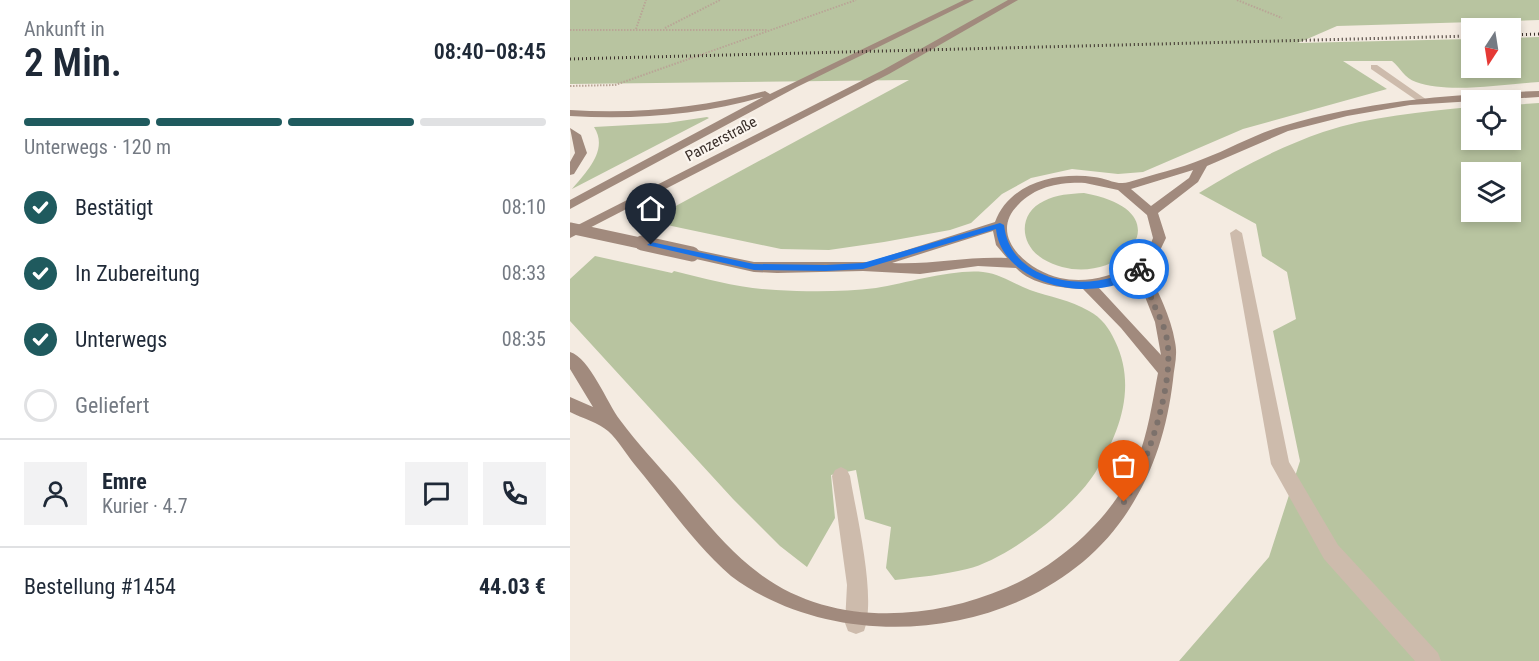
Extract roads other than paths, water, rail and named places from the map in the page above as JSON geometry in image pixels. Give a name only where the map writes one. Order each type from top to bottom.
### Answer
[{"type":"main road","points":[[570,205],[794,85],[970,0]]},
{"type":"main road","name":"Panzerstraße","points":[[570,234],[886,72],[1014,0]]},
{"type":"main road","points":[[570,113],[605,116],[678,114],[709,109],[794,85]]},
{"type":"main road","points":[[1122,188],[1202,164],[1255,140],[1314,120],[1353,110],[1422,100],[1539,94]]},
{"type":"main road","points":[[570,130],[576,135],[581,153],[570,172]]},
{"type":"main road","points":[[1152,211],[1194,180],[1202,164]]},
{"type":"main road","points":[[1076,179],[1122,188],[1142,199],[1152,211],[1161,233],[1156,252],[1141,268],[1118,280],[1088,285],[1059,283],[1033,274],[1017,263],[1002,243],[1000,225],[1010,204],[1031,189],[1045,184],[1076,179]]},
{"type":"main road","points":[[570,247],[603,223],[651,194]]},
{"type":"main road","points":[[863,266],[1000,225]]},
{"type":"main road","points":[[570,228],[743,265],[777,268],[863,266],[920,269],[978,261],[1017,263]]},
{"type":"main road","points":[[570,358],[586,374],[613,425],[721,555],[747,578],[789,604],[856,623],[892,626],[927,623],[978,610],[1021,593],[1085,548],[1114,516],[1133,488],[1156,428],[1164,398],[1169,356],[1167,338],[1141,268]]},
{"type":"main road","points":[[1088,285],[1135,334],[1166,372]]},
{"type":"main road","points":[[570,404],[613,425]]},
{"type":"lane","points":[[1374,67],[1422,100]]},
{"type":"lane","points":[[1236,233],[1280,464],[1331,552],[1430,661]]},
{"type":"lane","points":[[841,476],[857,585],[856,623]]},
{"type":"railway","points":[[1521,35],[1539,34]]},
{"type":"railway","points":[[570,59],[1461,36]]}]
